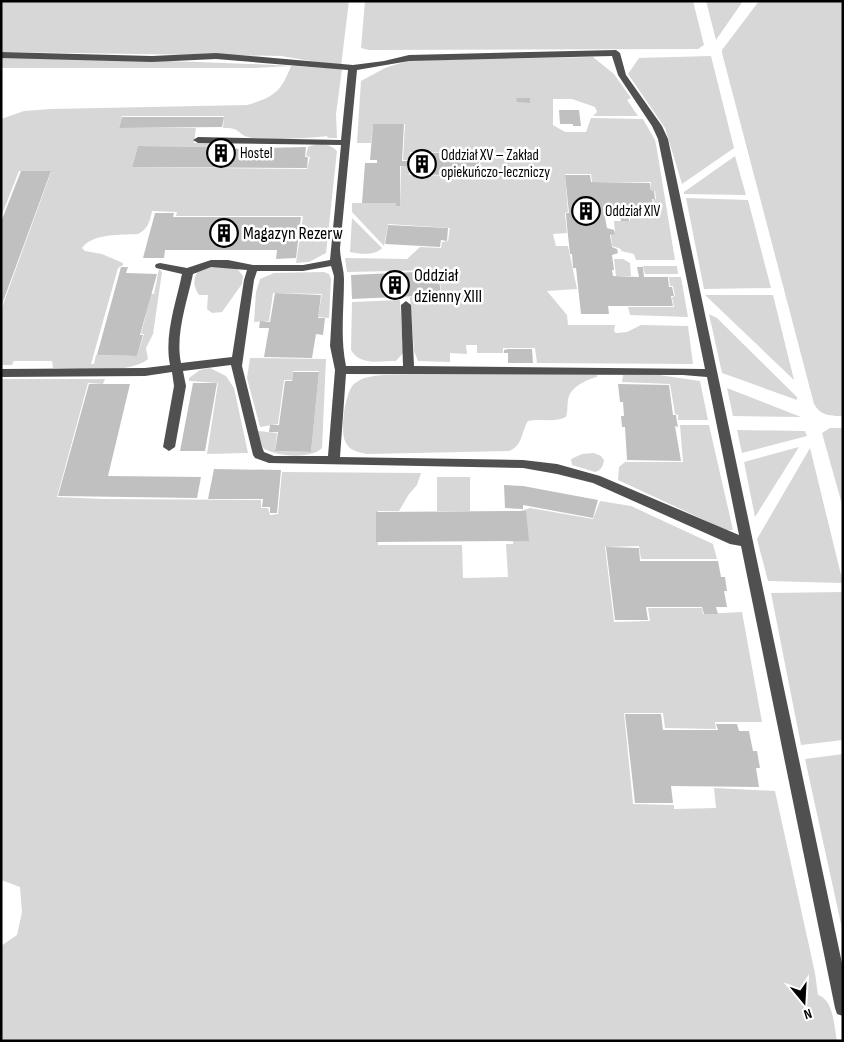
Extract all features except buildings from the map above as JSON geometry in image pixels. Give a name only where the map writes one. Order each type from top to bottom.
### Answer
[{"type":"lane","points":[[1,55],[152,59],[216,56],[352,68],[384,64],[409,58],[616,54],[622,74],[657,126],[662,139],[843,1008]]},
{"type":"lane","points":[[334,462],[341,370],[336,346],[339,276],[335,262],[352,68]]},
{"type":"lane","points":[[198,140],[327,141],[345,143]]},
{"type":"lane","points":[[160,266],[188,272],[198,266],[208,264],[253,268],[303,268],[335,262]]},
{"type":"lane","points":[[253,268],[236,360],[237,372],[259,455],[273,460],[523,464],[557,469],[610,484],[734,540],[746,541]]},
{"type":"lane","points":[[169,447],[180,386],[173,352],[174,338],[188,272]]},
{"type":"lane","points":[[406,305],[409,371]]},
{"type":"lane","points":[[1,374],[145,372],[236,360]]},
{"type":"lane","points":[[341,370],[683,371],[711,373]]},
{"type":"shaded area","points":[[1,1],[349,1],[341,66],[281,56],[1,52]]},
{"type":"shaded area","points":[[365,1],[693,1],[704,45],[698,49],[369,50],[361,48]]},
{"type":"shaded area","points":[[706,1],[743,1],[716,40]]},
{"type":"shaded area","points":[[759,1],[843,1],[843,416],[826,414],[820,411],[814,404],[722,53],[722,50]]},
{"type":"shaded area","points":[[711,56],[734,148],[682,184],[665,128],[628,74],[639,58]]},
{"type":"shaded area","points":[[1,57],[214,62],[299,66],[342,69],[336,114],[337,138],[328,138],[327,136],[287,139],[248,137],[235,129],[223,128],[224,116],[122,116],[119,128],[196,128],[194,143],[216,143],[215,147],[138,146],[132,167],[307,169],[310,157],[306,156],[308,147],[323,144],[334,148],[337,151],[326,253],[309,262],[296,263],[303,216],[176,216],[177,212],[152,211],[148,224],[138,234],[100,237],[87,243],[82,248],[85,251],[102,254],[123,263],[118,268],[91,364],[94,364],[96,355],[137,356],[144,334],[141,334],[151,294],[154,294],[159,269],[162,272],[153,334],[146,348],[148,359],[129,367],[102,370],[53,368],[52,361],[14,361],[12,365],[1,365],[1,310],[51,172],[19,171],[1,217],[1,119],[24,111],[51,109],[247,105],[270,96],[280,88],[291,66],[255,68],[1,68]]},
{"type":"shaded area","points":[[593,57],[614,74],[631,98],[627,100],[638,116],[593,116],[597,112],[595,107],[572,99],[553,99],[553,125],[565,132],[586,132],[591,118],[643,119],[655,140],[675,260],[636,260],[634,254],[621,251],[621,249],[612,246],[611,235],[615,233],[614,221],[630,221],[629,208],[655,208],[653,199],[656,199],[655,191],[651,191],[651,182],[592,182],[591,174],[565,174],[568,212],[565,213],[567,233],[553,234],[556,246],[568,246],[577,289],[547,291],[567,315],[568,325],[615,325],[614,331],[616,333],[627,332],[641,325],[688,326],[693,364],[537,363],[535,348],[503,348],[503,353],[477,353],[477,345],[466,345],[467,354],[450,353],[450,362],[418,361],[414,351],[410,297],[442,296],[438,270],[347,272],[345,258],[407,259],[420,247],[441,248],[442,242],[448,241],[450,228],[388,224],[384,246],[352,212],[352,203],[396,203],[396,206],[400,206],[401,166],[409,166],[409,175],[482,176],[483,173],[480,173],[480,155],[482,152],[410,152],[410,160],[403,160],[405,124],[373,124],[371,143],[357,143],[361,81],[385,68],[410,60]]},
{"type":"shaded area","points":[[735,156],[746,195],[684,194],[684,192]]},
{"type":"shaded area","points":[[686,198],[748,200],[771,288],[704,289]]},
{"type":"shaded area","points":[[352,218],[382,248],[379,251],[363,254],[350,252]]},
{"type":"shaded area","points":[[614,259],[623,259],[630,263],[631,276],[616,276]]},
{"type":"shaded area","points":[[235,266],[243,276],[242,284],[222,312],[212,313],[207,309],[208,295],[199,295],[195,286],[195,277],[198,270],[205,267]]},
{"type":"shaded area","points":[[643,266],[677,266],[678,274],[645,274]]},
{"type":"shaded area","points":[[324,272],[329,274],[331,279],[329,318],[318,317],[322,294],[273,293],[269,321],[254,322],[256,292],[260,279],[274,273]]},
{"type":"shaded area","points":[[669,277],[681,277],[688,317],[630,315],[628,307],[674,307],[672,297],[675,296],[673,286],[670,286]]},
{"type":"shaded area","points":[[705,295],[773,295],[794,380]]},
{"type":"shaded area","points":[[400,300],[403,353],[396,361],[371,362],[355,355],[351,350],[352,302]]},
{"type":"shaded area","points":[[709,314],[717,318],[797,397],[797,400],[722,373]]},
{"type":"shaded area","points":[[250,358],[326,359],[322,448],[317,452],[291,456],[272,452],[259,445],[258,431],[277,433],[275,451],[311,452],[319,371],[293,371],[292,380],[284,380],[278,424],[260,427],[247,378]]},
{"type":"shaded area","points":[[210,368],[226,376],[234,388],[248,453],[207,454],[218,383],[189,381],[189,378],[200,370]]},
{"type":"shaded area","points":[[383,375],[597,375],[597,377],[584,382],[572,391],[569,395],[566,417],[557,420],[528,421],[517,446],[509,451],[367,454],[357,452],[349,447],[344,436],[344,412],[348,395],[351,388],[357,382],[368,377]]},
{"type":"shaded area","points":[[623,375],[659,375],[700,381],[708,420],[678,420],[678,415],[675,414],[670,384],[622,382]]},
{"type":"shaded area","points":[[1,379],[105,379],[103,384],[88,383],[57,497],[261,500],[261,508],[268,508],[270,515],[278,514],[282,472],[421,473],[417,485],[399,511],[378,511],[378,545],[462,545],[463,578],[508,577],[506,544],[513,544],[514,513],[530,508],[593,519],[600,501],[631,506],[713,544],[717,559],[641,559],[639,546],[605,547],[614,622],[650,621],[648,608],[702,608],[703,614],[742,612],[762,722],[715,722],[716,729],[665,728],[663,713],[624,713],[633,804],[674,805],[674,809],[716,808],[714,788],[775,791],[815,973],[818,995],[827,1002],[830,1008],[837,1041],[1,1041],[1,946],[17,935],[22,912],[20,887],[1,880]]},
{"type":"shaded area","points":[[727,388],[801,417],[733,416]]},
{"type":"shaded area","points":[[680,425],[709,425],[733,530],[726,530],[618,480],[619,467],[625,462],[683,462]]},
{"type":"shaded area","points":[[830,428],[843,428],[843,508],[822,433]]},
{"type":"shaded area","points":[[737,430],[805,431],[807,436],[742,453]]},
{"type":"shaded area","points":[[799,447],[755,517],[744,462]]},
{"type":"shaded area","points":[[810,448],[843,583],[768,581],[757,539]]},
{"type":"shaded area","points":[[594,453],[601,456],[604,460],[599,470],[595,472],[572,465],[571,459],[582,454]]},
{"type":"shaded area","points":[[437,477],[470,477],[470,511],[437,511]]},
{"type":"shaded area","points":[[843,592],[843,740],[801,745],[771,593]]},
{"type":"shaded area","points":[[843,754],[843,933],[805,759]]},
{"type":"place","name":"Hostel","points":[[221,153]]},
{"type":"place","name":"Oddział XV – Zakład opiekuńczo-leczniczy","points":[[422,164]]},
{"type":"place","name":"Oddział XIV","points":[[586,211]]},
{"type":"place","name":"Magazyn Rezerw","points":[[224,233]]},
{"type":"place","name":"Oddział dzienny XIII","points":[[395,285]]}]
